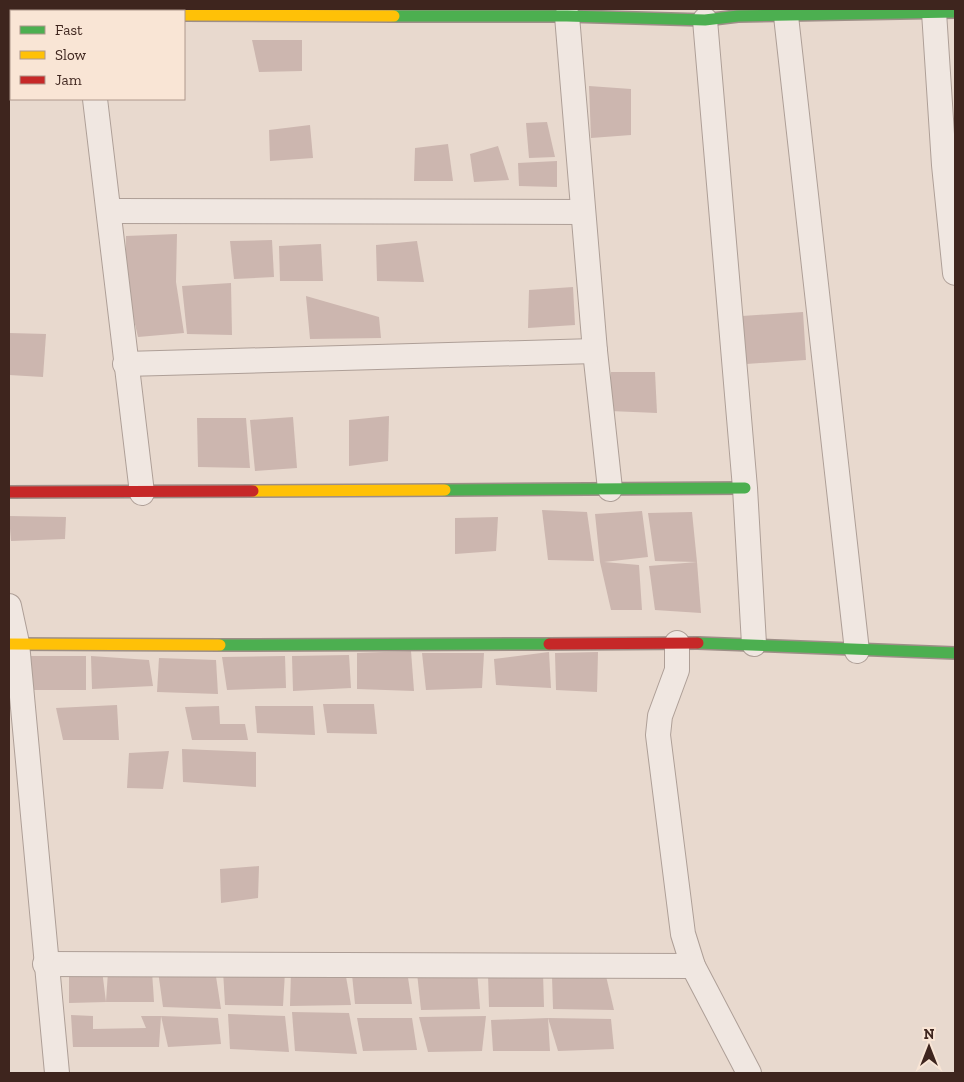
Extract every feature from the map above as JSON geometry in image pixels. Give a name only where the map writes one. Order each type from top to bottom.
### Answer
[{"type":"street","points":[[185,15],[494,13],[705,20],[737,13],[786,16],[945,12],[955,273]]},
{"type":"street","points":[[567,16],[595,351],[610,489]]},
{"type":"street","points":[[786,16],[857,651]]},
{"type":"street","points":[[705,20],[745,488],[754,644]]},
{"type":"street","points":[[95,100],[110,211],[142,493]]},
{"type":"street","points":[[110,211],[583,212]]},
{"type":"street","points":[[126,364],[595,351]]},
{"type":"street","points":[[9,492],[142,493],[745,488]]},
{"type":"street","points":[[9,606],[57,1073]]},
{"type":"street","points":[[13,643],[407,646],[677,643],[754,644],[857,651],[955,653]]},
{"type":"street","points":[[677,643],[677,670],[662,708],[658,735],[683,934],[693,966],[749,1073]]},
{"type":"street","points":[[45,964],[693,966]]},
{"type":"building","points":[[252,40],[302,40],[302,71],[259,72]]},
{"type":"building","points":[[589,86],[631,89],[631,135],[591,138]]},
{"type":"building","points":[[547,122],[555,157],[529,158],[526,123]]},
{"type":"building","points":[[310,125],[313,158],[270,161],[269,130]]},
{"type":"building","points":[[448,144],[453,181],[414,181],[415,148]]},
{"type":"building","points":[[498,146],[509,180],[474,182],[470,154]]},
{"type":"building","points":[[557,161],[557,187],[519,186],[518,163]]},
{"type":"building","points":[[177,234],[176,282],[184,333],[138,337],[125,281],[126,236]]},
{"type":"building","points":[[272,240],[274,277],[234,279],[230,241]]},
{"type":"building","points":[[417,241],[424,282],[377,281],[376,245]]},
{"type":"building","points":[[321,244],[323,281],[280,281],[279,246]]},
{"type":"building","points":[[231,283],[232,335],[187,334],[182,286]]},
{"type":"building","points":[[573,287],[575,325],[528,328],[529,290]]},
{"type":"building","points":[[306,296],[379,317],[381,338],[310,339]]},
{"type":"building","points":[[803,312],[806,360],[746,364],[742,316]]},
{"type":"building","points":[[9,333],[46,334],[43,377],[9,375]]},
{"type":"building","points":[[611,372],[655,372],[657,413],[610,411]]},
{"type":"building","points":[[389,416],[388,461],[349,466],[349,420]]},
{"type":"building","points":[[293,417],[297,468],[255,471],[250,420]]},
{"type":"building","points":[[197,418],[246,418],[250,468],[198,467]]},
{"type":"building","points":[[542,510],[587,512],[594,561],[548,560]]},
{"type":"building","points":[[642,511],[648,557],[604,562],[639,565],[642,610],[611,610],[600,562],[595,514]]},
{"type":"building","points":[[692,512],[697,562],[655,561],[648,513]]},
{"type":"building","points":[[9,516],[66,517],[65,539],[11,541]]},
{"type":"building","points":[[498,517],[496,551],[455,554],[455,518]]},
{"type":"building","points":[[697,562],[701,613],[655,610],[649,566]]},
{"type":"building","points":[[411,651],[414,691],[357,689],[357,653]]},
{"type":"building","points":[[549,652],[551,688],[496,685],[494,659]]},
{"type":"building","points":[[598,652],[597,692],[556,690],[555,653]]},
{"type":"building","points":[[422,653],[484,653],[482,688],[426,690]]},
{"type":"building","points":[[349,655],[351,688],[293,691],[292,656]]},
{"type":"building","points":[[24,656],[86,656],[86,690],[26,690]]},
{"type":"building","points":[[91,656],[149,660],[153,686],[92,689]]},
{"type":"building","points":[[285,656],[286,688],[227,690],[222,657]]},
{"type":"building","points":[[159,658],[216,660],[218,694],[157,692]]},
{"type":"building","points":[[323,704],[374,704],[377,734],[327,733]]},
{"type":"building","points":[[117,705],[119,740],[63,740],[56,708]]},
{"type":"building","points":[[219,706],[220,724],[245,724],[248,740],[192,740],[185,707]]},
{"type":"building","points":[[255,706],[313,706],[315,735],[257,733]]},
{"type":"building","points":[[182,749],[256,752],[256,787],[183,782]]},
{"type":"building","points":[[169,751],[163,789],[127,788],[129,753]]},
{"type":"building","points":[[259,866],[258,898],[221,903],[220,869]]},
{"type":"building","points":[[351,965],[407,971],[412,1004],[355,1004]]},
{"type":"building","points":[[102,970],[106,1002],[69,1003],[69,972]]},
{"type":"building","points":[[215,970],[221,1009],[163,1007],[158,971]]},
{"type":"building","points":[[223,970],[285,972],[283,1006],[225,1005]]},
{"type":"building","points":[[477,970],[480,1009],[421,1010],[417,973]]},
{"type":"building","points":[[108,971],[152,971],[154,1002],[106,1002]]},
{"type":"building","points":[[291,971],[345,971],[351,1005],[290,1006]]},
{"type":"building","points":[[543,973],[544,1007],[489,1007],[488,974]]},
{"type":"building","points":[[606,976],[614,1010],[553,1009],[552,977]]},
{"type":"building","points":[[292,1012],[349,1013],[357,1054],[295,1051]]},
{"type":"building","points":[[228,1014],[285,1016],[289,1052],[230,1049]]},
{"type":"building","points":[[71,1015],[93,1016],[93,1029],[146,1028],[141,1016],[161,1016],[159,1047],[73,1047]]},
{"type":"building","points":[[161,1016],[218,1018],[221,1044],[168,1047]]},
{"type":"building","points":[[486,1016],[482,1051],[428,1052],[419,1017]]},
{"type":"building","points":[[357,1018],[412,1018],[417,1050],[363,1051]]},
{"type":"building","points":[[548,1018],[611,1019],[614,1049],[558,1051]]},
{"type":"building","points":[[548,1018],[550,1051],[493,1051],[491,1020]]},
{"type":"traffic: fast","points":[[394,16],[567,16],[705,20],[738,16],[955,12]]},
{"type":"traffic: fast","points":[[445,490],[745,488]]},
{"type":"traffic: fast","points":[[698,643],[955,653]]},
{"type":"traffic: fast","points":[[220,645],[549,644]]},
{"type":"traffic: slow","points":[[185,15],[394,16]]},
{"type":"traffic: slow","points":[[253,491],[445,490]]},
{"type":"traffic: slow","points":[[9,644],[220,645]]},
{"type":"traffic: jam","points":[[9,492],[253,491]]},
{"type":"traffic: jam","points":[[549,644],[698,643]]}]
